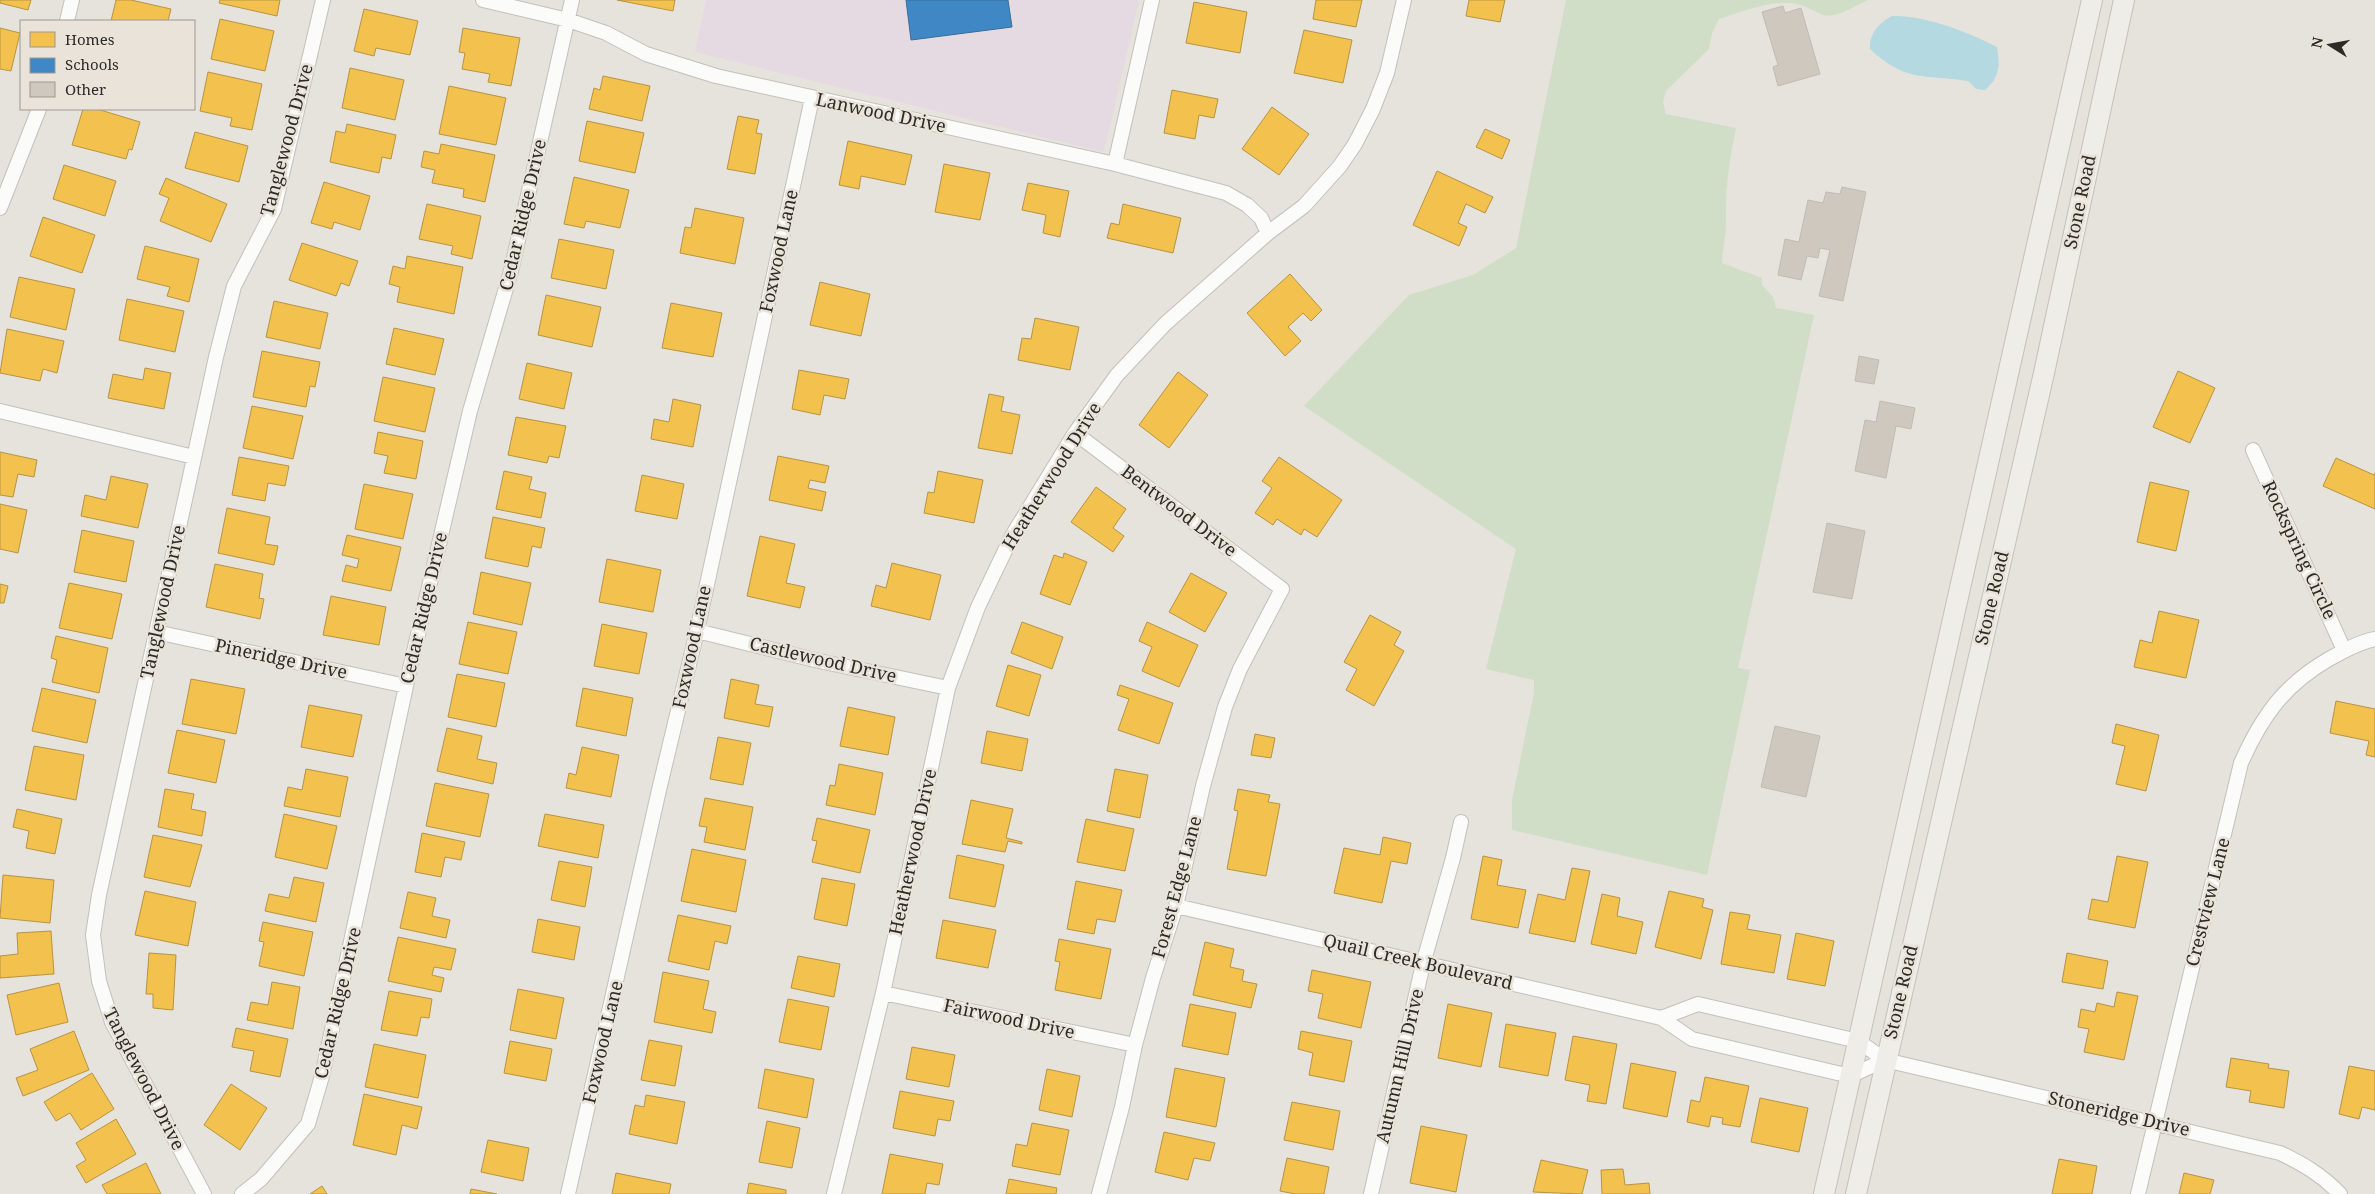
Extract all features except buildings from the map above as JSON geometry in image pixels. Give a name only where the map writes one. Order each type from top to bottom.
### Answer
[{"type":"main road","name":"Stone Road","points":[[1824,1194],[2092,0]]},
{"type":"main road","name":"Stone Road","points":[[1856,1194],[1885,1060],[2044,373],[2124,0]]},
{"type":"main road","points":[[2080,53],[2111,60]]},
{"type":"main road","points":[[1931,716],[1964,723]]},
{"type":"street","points":[[67,20],[72,0]]},
{"type":"street","name":"Tanglewood Drive","points":[[204,1194],[112,1022],[99,981],[93,935],[98,895],[194,457],[234,286],[274,209],[323,0]]},
{"type":"street","name":"Lanwood Drive","points":[[483,0],[568,20],[606,33],[646,54],[716,76],[1115,164],[1226,193],[1247,205],[1261,218],[1268,233]]},
{"type":"street","name":"Cedar Ridge Drive","points":[[242,1194],[261,1179],[308,1124],[333,1029],[406,686],[470,411],[511,272],[572,0]]},
{"type":"street","points":[[1115,164],[1152,0]]},
{"type":"street","name":"Heatherwood Drive","points":[[834,1194],[883,993],[948,688],[978,607],[1012,536],[1075,434],[1117,375],[1165,324],[1268,233],[1304,206],[1340,166],[1355,144],[1373,109],[1387,73],[1404,0]]},
{"type":"street","name":"Foxwood Lane","points":[[568,1194],[659,790],[697,631],[812,98]]},
{"type":"street","points":[[0,208],[39,110]]},
{"type":"street","points":[[0,411],[194,457]]},
{"type":"street","name":"Bentwood Drive","points":[[1075,434],[1282,589]]},
{"type":"street","name":"Rockspring Circle","points":[[2253,450],[2344,650]]},
{"type":"street","name":"Forest Edge Lane","points":[[1099,1194],[1122,1107],[1135,1045],[1153,978],[1176,906],[1203,786],[1225,707],[1240,669],[1282,589]]},
{"type":"street","name":"Castlewood Drive","points":[[697,631],[819,661],[948,688]]},
{"type":"street","name":"Pineridge Drive","points":[[156,632],[406,686]]},
{"type":"street","name":"Crestview Lane","points":[[2138,1194],[2241,763],[2259,726],[2290,687],[2314,668],[2344,650],[2375,639]]},
{"type":"street","name":"Autumn Hill Drive","points":[[1371,1194],[1424,964],[1453,858],[1460,822]]},
{"type":"street","name":"Quail Creek Boulevard","points":[[1176,906],[1661,1018],[1692,1039],[1850,1076]]},
{"type":"street","name":"Fairwood Drive","points":[[883,993],[1135,1045]]},
{"type":"street","points":[[1661,1018],[1698,1004],[1858,1041],[1885,1060]]},
{"type":"street","points":[[1850,1076],[1885,1060]]},
{"type":"street","name":"Stoneridge Drive","points":[[1885,1060],[2280,1153],[2306,1165],[2326,1179],[2340,1194]]},
{"type":"shaded area","points":[[706,0],[1139,0],[1104,152],[695,52]]},
{"type":"green space","points":[[1566,0],[1868,0],[1835,15],[1824,15],[1801,5],[1782,3],[1755,8],[1719,19],[1712,33],[1709,49],[1666,91],[1663,102],[1666,114],[1736,128],[1728,176],[1726,229],[1722,263],[1762,278],[1762,285],[1773,297],[1776,308],[1814,315],[1738,668],[1750,670],[1707,875],[1512,830],[1512,800],[1534,693],[1534,680],[1486,669],[1516,549],[1304,406],[1409,295],[1473,275],[1516,248]]},
{"type":"water","points":[[1892,16],[1905,16],[1932,21],[1997,47],[1998,71],[1994,80],[1985,90],[1976,89],[1968,81],[1916,75],[1905,72],[1883,60],[1870,49],[1871,38],[1883,22]]}]
